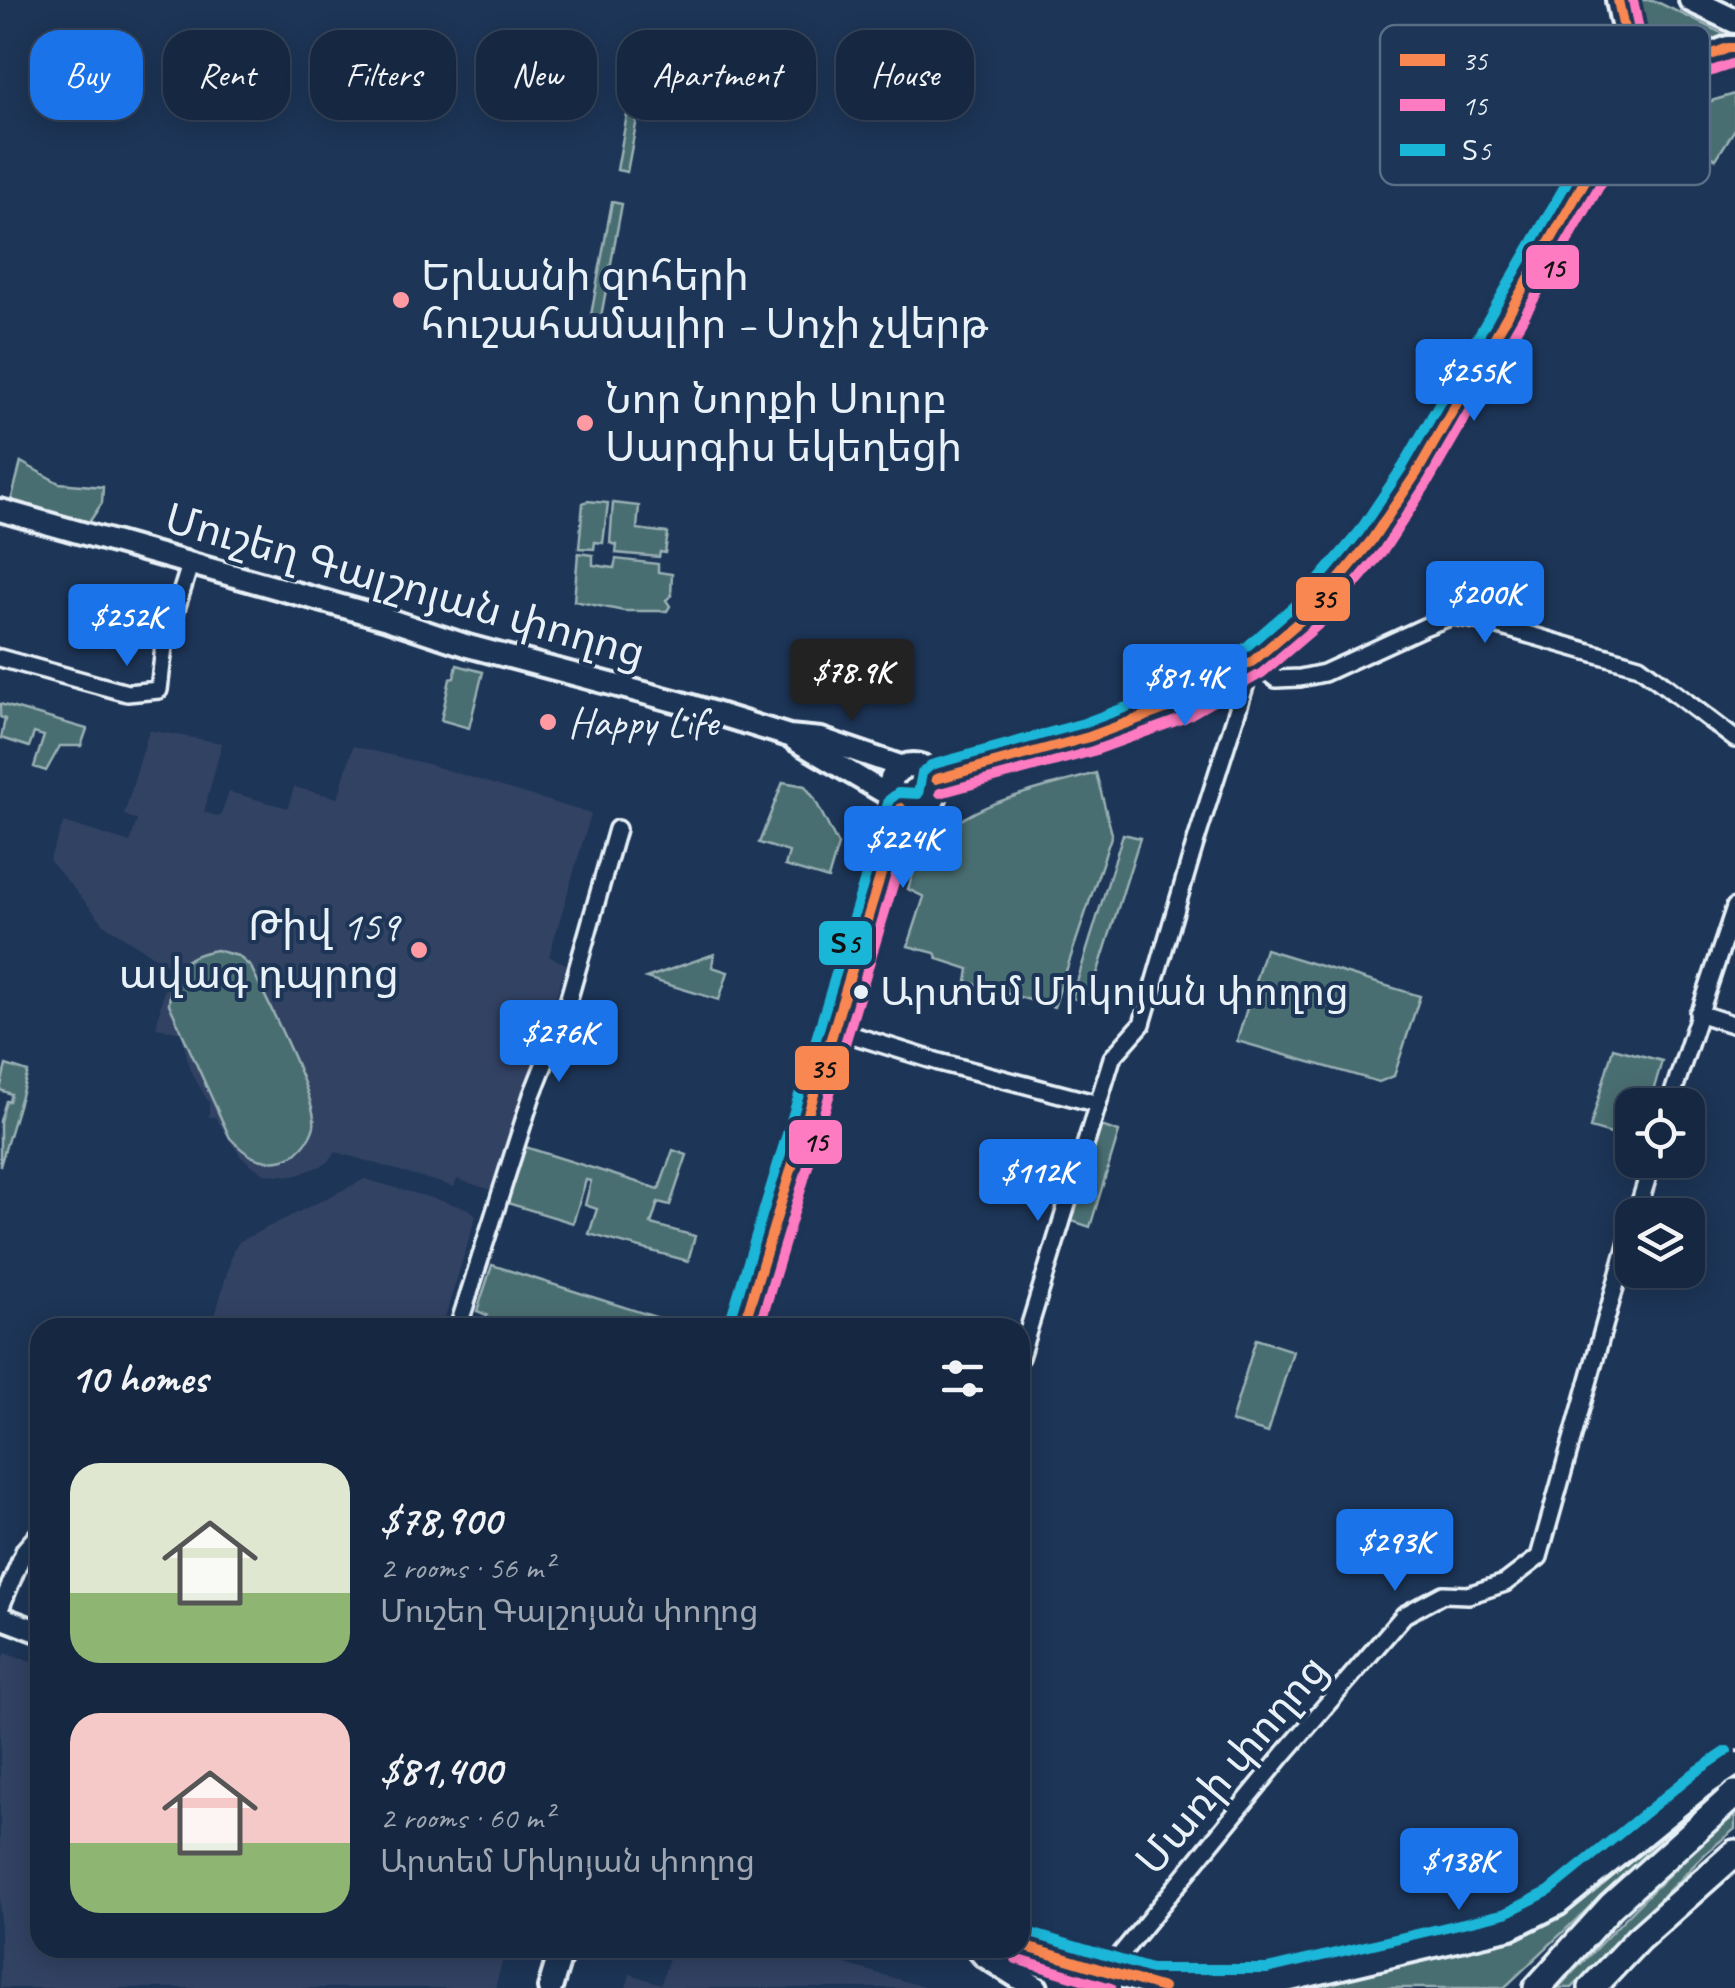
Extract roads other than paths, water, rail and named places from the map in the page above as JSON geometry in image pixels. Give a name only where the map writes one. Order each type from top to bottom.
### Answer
[{"type":"main road","points":[[1618,0],[1623,25]]},
{"type":"main road","points":[[1692,0],[1735,21]]},
{"type":"main road","points":[[1710,55],[1735,48]]},
{"type":"main road","points":[[936,779],[1089,737],[1178,704],[1254,661],[1315,608],[1371,541],[1416,474],[1582,185]]},
{"type":"main road","points":[[747,1318],[833,1030],[895,802],[892,777],[903,766],[918,765],[936,779],[936,794],[927,808],[919,811],[895,802]]},
{"type":"main road","points":[[1030,1948],[1156,1986],[1269,1984],[1511,1927],[1557,1904],[1735,1764]]},
{"type":"main road","points":[[1537,1988],[1610,1906],[1735,1794]]},
{"type":"main road","points":[[1592,1988],[1638,1939],[1735,1853]]},
{"type":"main road","points":[[550,1988],[559,1958]]},
{"type":"main road","points":[[989,1958],[1036,1988]]},
{"type":"street","name":"Մուշեղ Գալշոյան փողոց","points":[[0,510],[384,618],[468,646],[903,766]]},
{"type":"street","points":[[0,658],[127,693],[159,690],[164,647],[190,565]]},
{"type":"street","points":[[1030,1325],[1112,1058],[1142,1024],[1254,661],[1276,678],[1324,673],[1452,616],[1639,666],[1735,738]]},
{"type":"street","name":"Մուշեղ Գալշոյան փողոց","points":[[789,736],[895,802]]},
{"type":"street","points":[[461,1318],[532,1095],[565,1012],[616,830]]},
{"type":"street","points":[[1674,1088],[1735,906]]},
{"type":"street","points":[[1698,1012],[1735,1025]]},
{"type":"street","points":[[833,1030],[1098,1104]]},
{"type":"street","name":"Մառի փողոց","points":[[1107,1972],[1284,1754],[1404,1615],[1443,1594],[1468,1595],[1506,1583],[1540,1557],[1615,1288]]},
{"type":"street","points":[[0,1609],[30,1544]]},
{"type":"street","points":[[0,1617],[30,1628]]},
{"type":"place","name":"Երևանի զոհերի հուշահամալիր – Սոչի չվերթ","points":[[401,300]]},
{"type":"place","name":"Նոր Նորքի Սուրբ Սարգիս եկեղեցի","points":[[585,423]]},
{"type":"place","name":"Happy Life","points":[[548,722]]},
{"type":"place","name":"Թիվ 159 ավագ դպրոց","points":[[419,950]]},
{"type":"place","name":"Արտեմ Միկոյան փողոց","points":[[861,992]]}]
